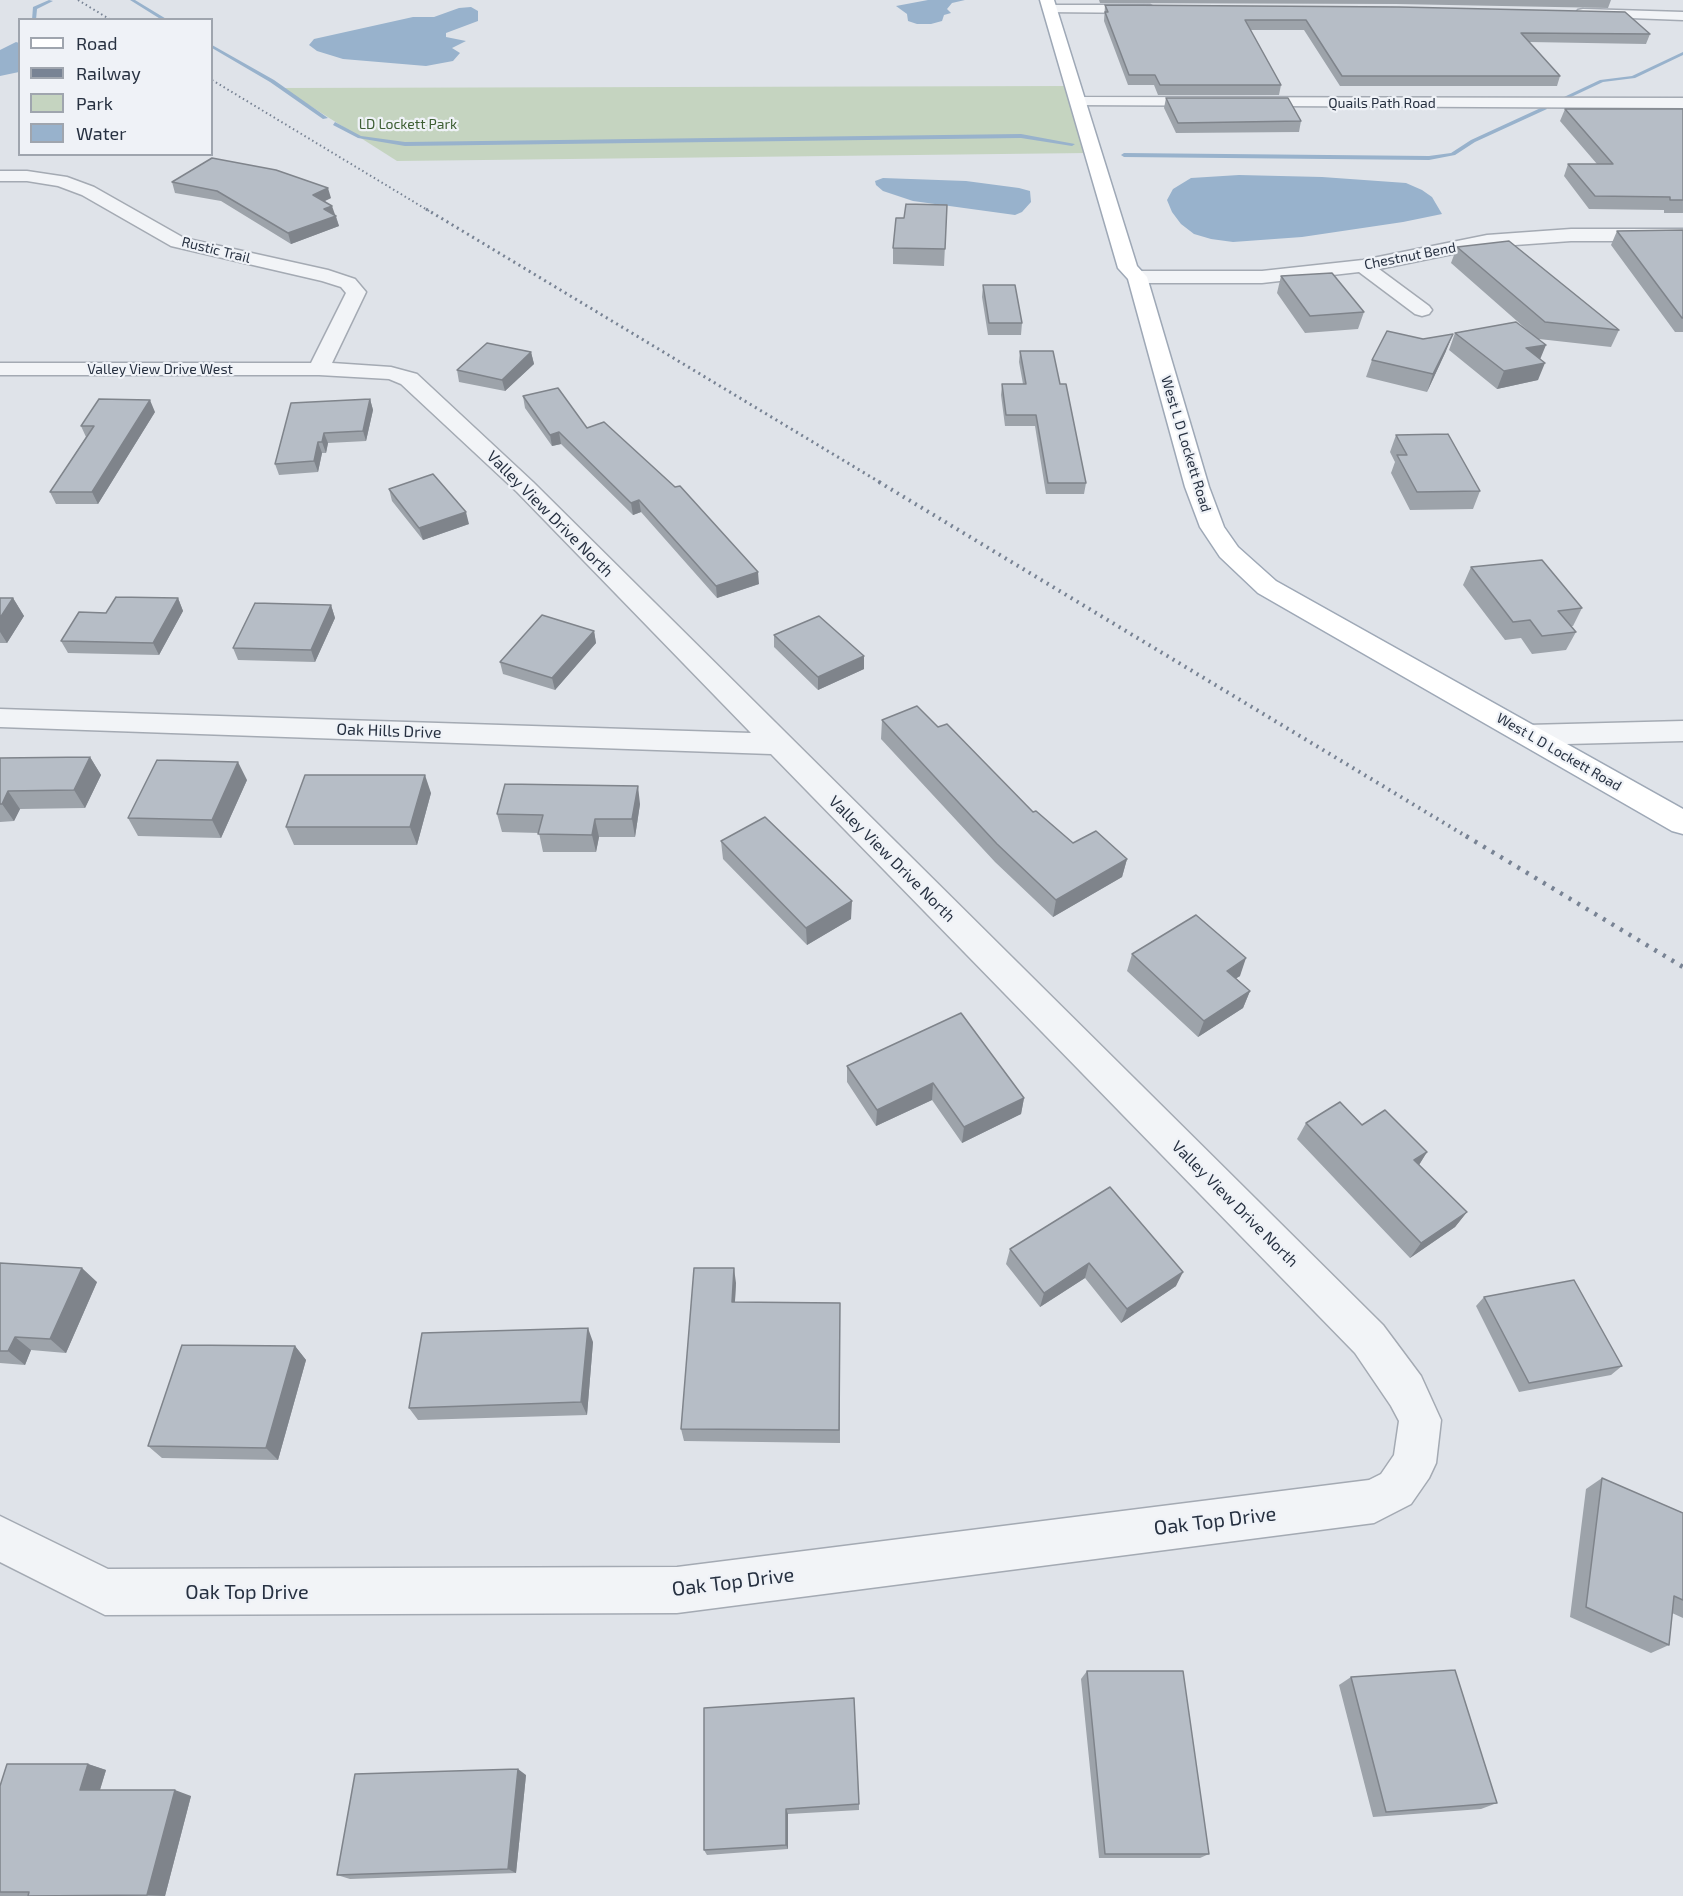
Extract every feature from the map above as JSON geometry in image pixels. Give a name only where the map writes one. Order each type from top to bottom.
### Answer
[{"type":"main road","name":"West L D Lockett Road","points":[[1049,4],[1128,268],[1137,277],[1197,487],[1212,527],[1229,552],[1267,586],[1683,823]]},
{"type":"street","points":[[1049,4],[1170,9]]},
{"type":"street","points":[[1563,13],[1683,16]]},
{"type":"street","name":"Quails Path Road","points":[[1080,102],[1683,103]]},
{"type":"street","name":"Rustic Trail","points":[[0,176],[27,176],[61,181],[88,192],[178,242],[328,276],[348,283],[356,292],[319,369]]},
{"type":"street","name":"Chestnut Bend","points":[[1137,277],[1262,277],[1363,266],[1487,241],[1572,235],[1683,235]]},
{"type":"street","points":[[1363,266],[1422,309]]},
{"type":"street","name":"Valley View Drive West","points":[[0,369],[319,369]]},
{"type":"street","name":"Valley View Drive North","points":[[319,369],[391,373],[409,379],[525,487],[1369,1339],[1406,1391],[1420,1420]]},
{"type":"street","name":"Oak Hills Drive","points":[[0,718],[778,744]]},
{"type":"street","points":[[1528,735],[1683,731]]},
{"type":"street","name":"Oak Top Drive","points":[[0,1538],[105,1592],[677,1590],[1374,1501],[1396,1489],[1414,1463],[1420,1420]]},
{"type":"green space","name":"LD Lockett Park","points":[[1068,86],[1088,153],[397,161],[282,88]]},
{"type":"water","points":[[928,0],[965,0],[952,3],[947,9],[951,13],[944,15],[942,21],[931,24],[917,24],[908,21],[907,14],[896,6]]},
{"type":"water","points":[[471,7],[478,11],[478,21],[446,33],[446,37],[466,41],[452,48],[460,53],[453,61],[426,66],[343,59],[317,51],[309,45],[314,39],[413,17],[434,17],[459,8]]},
{"type":"water","points":[[18,43],[18,72],[0,76],[0,50]]},
{"type":"water","points":[[1239,175],[1322,177],[1406,183],[1432,197],[1442,214],[1302,237],[1233,242],[1194,234],[1181,224],[1172,212],[1167,200],[1173,189],[1191,178]]},
{"type":"water","points":[[883,178],[966,181],[1019,188],[1030,191],[1031,202],[1022,212],[1015,215],[913,201],[883,191],[875,181]]},
{"type":"building","points":[[1105,5],[1399,7],[1625,12],[1650,34],[1521,33],[1560,76],[1342,76],[1306,20],[1245,20],[1281,85],[1160,85],[1155,75],[1129,75],[1105,12],[1108,12]]},
{"type":"building","points":[[1166,98],[1288,98],[1301,121],[1178,123]]},
{"type":"building","points":[[1565,109],[1683,109],[1683,200],[1670,200],[1670,197],[1595,196],[1568,164],[1613,164]]},
{"type":"building","points":[[212,158],[276,170],[328,188],[313,195],[332,206],[324,209],[336,216],[288,233],[217,191],[172,182]]},
{"type":"building","points":[[906,204],[947,205],[945,249],[893,248],[896,218],[904,218]]},
{"type":"building","points":[[1683,230],[1683,318],[1682,318],[1617,231]]},
{"type":"building","points":[[1509,241],[1619,330],[1545,322],[1457,247]]},
{"type":"building","points":[[1332,273],[1364,312],[1310,316],[1281,276]]},
{"type":"building","points":[[983,285],[1015,285],[1022,323],[989,323]]},
{"type":"building","points":[[1516,322],[1546,345],[1526,348],[1545,363],[1504,371],[1455,333]]},
{"type":"building","points":[[1387,331],[1423,339],[1453,334],[1433,374],[1372,360]]},
{"type":"building","points":[[487,343],[531,352],[502,380],[457,370]]},
{"type":"building","points":[[1020,351],[1053,351],[1060,384],[1066,384],[1086,483],[1048,483],[1036,415],[1006,415],[1002,384],[1026,384]]},
{"type":"building","points":[[558,388],[587,428],[604,422],[675,487],[680,486],[758,572],[716,586],[639,500],[631,503],[559,432],[550,435],[523,396]]},
{"type":"building","points":[[99,399],[150,400],[92,492],[50,492],[94,426],[81,426]]},
{"type":"building","points":[[370,399],[363,431],[324,433],[322,442],[318,442],[314,461],[275,464],[291,403]]},
{"type":"building","points":[[1448,434],[1480,491],[1417,492],[1397,455],[1407,455],[1396,435]]},
{"type":"building","points":[[433,474],[466,512],[419,528],[389,489]]},
{"type":"building","points":[[1542,560],[1582,608],[1558,611],[1576,632],[1542,636],[1530,620],[1513,622],[1471,567]]},
{"type":"building","points":[[116,597],[178,598],[153,643],[61,641],[79,612],[106,613]]},
{"type":"building","points":[[0,598],[13,598],[0,618]]},
{"type":"building","points":[[255,603],[331,605],[311,650],[233,648]]},
{"type":"building","points":[[542,615],[594,631],[552,678],[500,662]]},
{"type":"building","points":[[819,616],[864,656],[818,677],[774,635]]},
{"type":"building","points":[[917,706],[938,727],[947,724],[1033,812],[1036,811],[1073,843],[1096,831],[1127,859],[1056,900],[997,844],[882,720]]},
{"type":"building","points":[[90,757],[74,790],[8,791],[0,804],[0,758]]},
{"type":"building","points":[[157,760],[238,762],[212,820],[128,818]]},
{"type":"building","points":[[305,775],[425,775],[410,827],[286,827]]},
{"type":"building","points":[[505,784],[638,786],[632,819],[595,819],[592,835],[538,834],[543,815],[497,814]]},
{"type":"building","points":[[765,817],[852,901],[806,928],[721,841]]},
{"type":"building","points":[[1196,915],[1246,958],[1227,971],[1250,991],[1204,1021],[1132,954]]},
{"type":"building","points":[[961,1013],[1024,1098],[964,1127],[933,1083],[877,1110],[847,1066]]},
{"type":"building","points":[[1340,1102],[1362,1125],[1385,1110],[1427,1152],[1414,1160],[1467,1212],[1421,1243],[1306,1123]]},
{"type":"building","points":[[1110,1187],[1183,1272],[1127,1309],[1089,1263],[1044,1293],[1010,1249]]},
{"type":"building","points":[[0,1263],[82,1268],[50,1339],[15,1337],[8,1351],[0,1351]]},
{"type":"building","points":[[694,1268],[734,1268],[732,1302],[840,1303],[839,1430],[681,1429]]},
{"type":"building","points":[[1574,1280],[1622,1366],[1529,1383],[1484,1297]]},
{"type":"building","points":[[588,1328],[581,1402],[409,1408],[422,1333]]},
{"type":"building","points":[[182,1345],[295,1346],[266,1448],[148,1446]]},
{"type":"building","points":[[1602,1478],[1683,1513],[1683,1600],[1674,1596],[1669,1645],[1586,1607]]},
{"type":"building","points":[[1455,1670],[1497,1803],[1386,1812],[1351,1677]]},
{"type":"building","points":[[1087,1671],[1183,1671],[1209,1854],[1105,1854]]},
{"type":"building","points":[[854,1698],[859,1804],[786,1809],[786,1845],[704,1850],[704,1708]]},
{"type":"building","points":[[7,1764],[88,1764],[80,1790],[175,1790],[147,1895],[28,1896],[29,1892],[0,1892],[0,1786]]},
{"type":"building","points":[[518,1769],[508,1869],[337,1875],[355,1774]]},
{"type":"waterway","points":[[132,0],[163,18]]},
{"type":"waterway","points":[[34,18],[35,8],[51,1]]},
{"type":"waterway","points":[[213,47],[272,81],[325,118]]},
{"type":"waterway","points":[[1567,97],[1602,81],[1633,77],[1683,53]]},
{"type":"waterway","points":[[1124,155],[1429,158],[1453,154],[1473,141],[1545,108]]},
{"type":"waterway","points":[[335,124],[360,137],[405,144],[1021,136],[1072,144]]},
{"type":"railway","points":[[78,0],[108,18]]},
{"type":"railway","points":[[213,81],[429,211]]},
{"type":"railway","points":[[426,209],[881,483]]},
{"type":"railway","points":[[879,482],[1469,838]]},
{"type":"railway","points":[[1466,836],[1683,967]]}]
